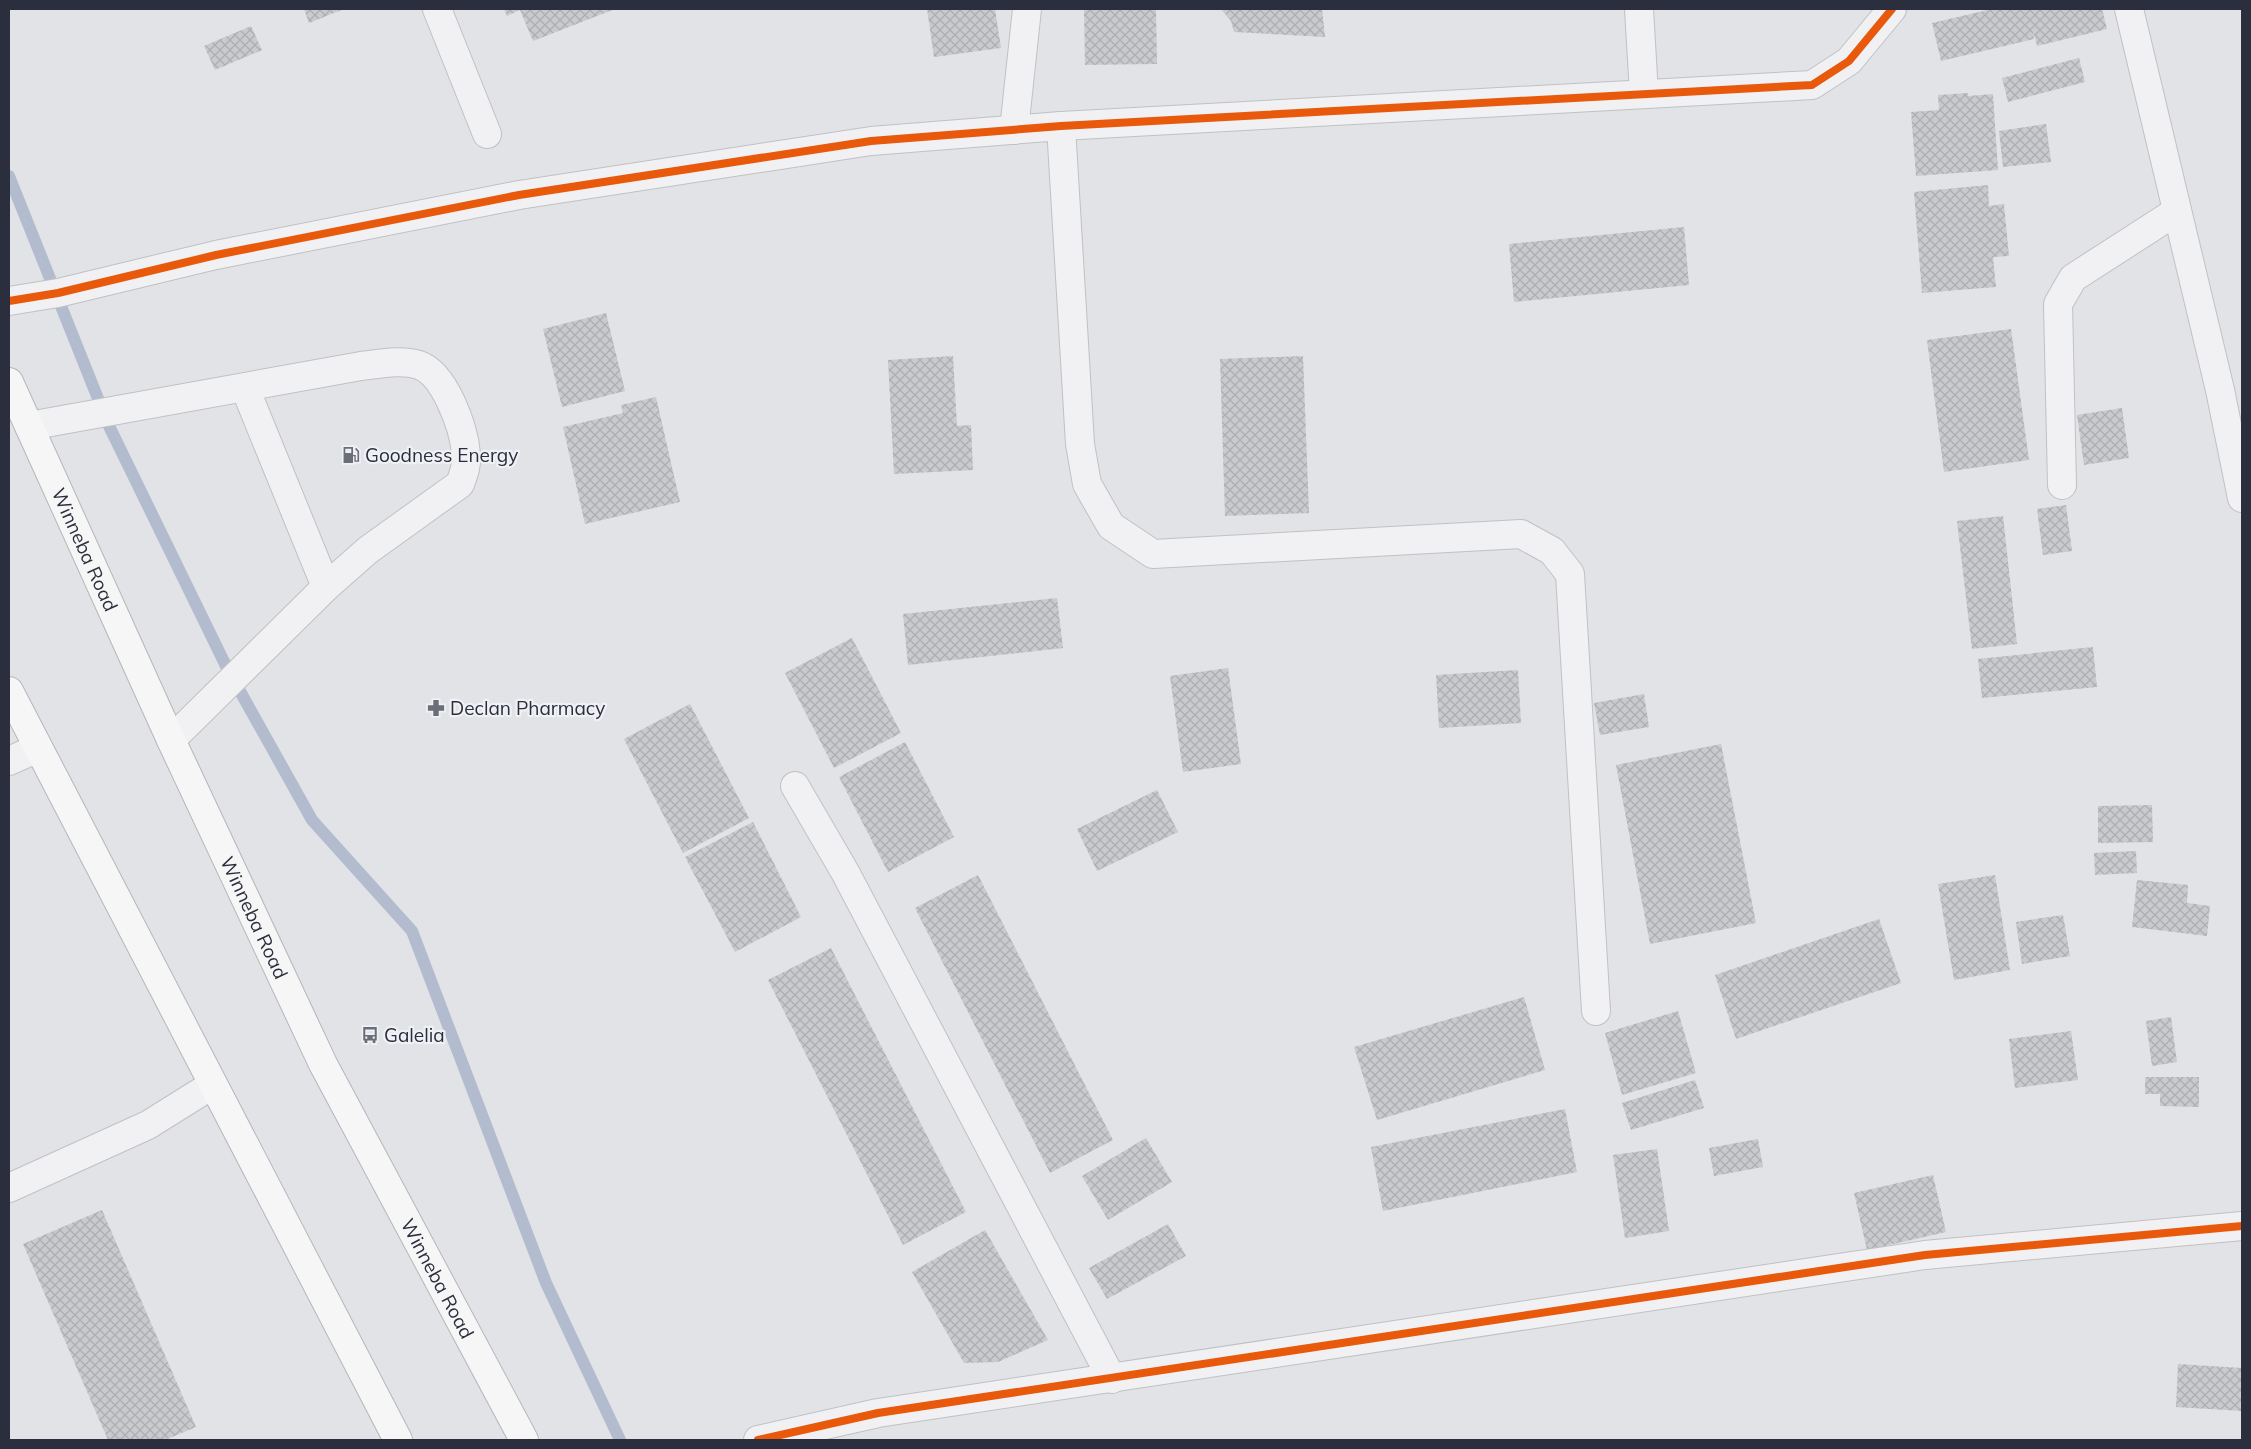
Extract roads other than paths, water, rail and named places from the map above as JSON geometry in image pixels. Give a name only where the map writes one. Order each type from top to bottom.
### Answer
[{"type":"highway","name":"Winneba Road","points":[[9,382],[170,740],[323,1064],[524,1440]]},
{"type":"highway","points":[[9,691],[398,1440]]},
{"type":"street","points":[[438,9],[486,134]]},
{"type":"street","points":[[1014,130],[1028,9]]},
{"type":"street","points":[[1639,9],[1644,94]]},
{"type":"street","points":[[9,301],[58,293],[216,254],[519,195],[871,141],[1061,126],[1812,85],[1849,62],[1892,9]]},
{"type":"street","points":[[2129,9],[2220,390],[2242,498]]},
{"type":"street","points":[[1061,126],[1080,444],[1086,484],[1112,526],[1153,554],[1522,534],[1552,551],[1570,574],[1596,1011]]},
{"type":"street","points":[[2062,484],[2058,304],[2073,278],[2177,211]]},
{"type":"street","points":[[29,426],[361,366],[395,362],[418,365],[434,373],[457,415],[466,453],[466,468],[460,484],[368,550],[326,588],[170,740]]},
{"type":"street","points":[[245,388],[326,588]]},
{"type":"street","points":[[9,761],[38,748]]},
{"type":"street","points":[[795,786],[845,872],[1112,1379]]},
{"type":"street","points":[[9,1188],[148,1125],[212,1085]]},
{"type":"street","points":[[758,1440],[878,1414],[1925,1255],[2242,1226]]},
{"type":"waterway","points":[[9,176],[109,426],[227,668],[312,820],[412,931],[546,1283],[620,1440]]},
{"type":"place","name":"Goodness Energy","points":[[351,455]]},
{"type":"place","name":"Declan Pharmacy","points":[[436,708]]},
{"type":"place","name":"Galelia","points":[[370,1035]]}]
